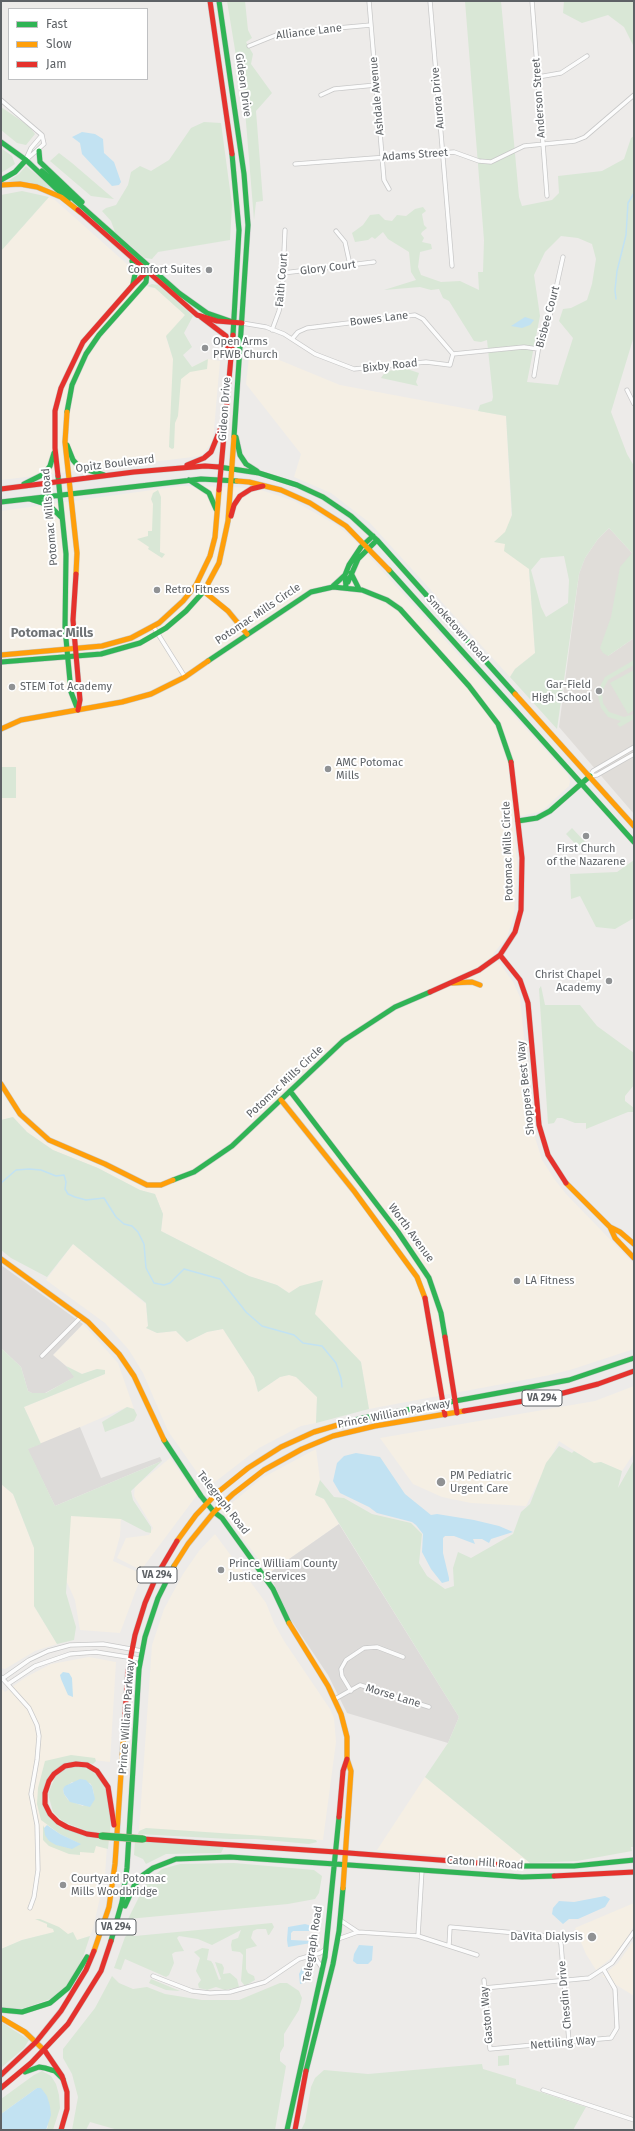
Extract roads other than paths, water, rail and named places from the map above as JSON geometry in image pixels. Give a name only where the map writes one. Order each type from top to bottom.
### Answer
[{"type":"main road","name":"Gideon Drive","points":[[1,662],[68,657],[76,652],[116,643],[153,626],[183,601],[196,585],[213,546],[234,322],[239,248],[238,201],[210,1]]},
{"type":"main road","name":"Gideon Drive","points":[[1,655],[67,649],[76,652],[117,651],[140,643],[158,634],[186,611],[204,591],[218,563],[227,526],[248,225],[244,174],[236,112],[219,1]]},
{"type":"main road","points":[[227,114],[236,112]]},
{"type":"main road","points":[[1,142],[56,182],[94,216],[149,271],[197,315],[226,336],[230,356]]},
{"type":"main road","points":[[39,151],[40,162],[76,195],[94,216]]},
{"type":"main road","points":[[26,160],[130,258],[200,309],[234,322]]},
{"type":"main road","points":[[1,180],[15,172],[26,160]]},
{"type":"main road","points":[[1,184],[20,184],[37,187],[61,197],[80,212]]},
{"type":"main road","points":[[130,258],[134,270],[133,285]]},
{"type":"main road","name":"Potomac Mills Road","points":[[78,710],[73,701],[67,649],[65,613],[66,554],[55,448],[56,411],[61,388],[69,369],[90,332],[133,285],[149,271]]},
{"type":"main road","name":"Potomac Mills Road","points":[[78,710],[80,698],[73,604],[77,553],[65,442],[69,397],[79,368],[99,335],[146,282],[149,271]]},
{"type":"main road","points":[[197,315],[217,321],[242,323]]},
{"type":"main road","points":[[184,466],[204,458],[211,452],[215,446],[219,430],[225,420]]},
{"type":"main road","points":[[234,431],[240,455],[246,464],[259,473]]},
{"type":"main road","points":[[65,442],[73,460],[80,468],[107,476]]},
{"type":"main road","points":[[16,487],[44,474],[50,466],[55,448]]},
{"type":"main road","name":"Opitz Boulevard","points":[[1,489],[184,466],[221,466],[232,468]]},
{"type":"main road","name":"Smoketown Road","points":[[232,468],[259,473],[297,485],[323,497],[351,516],[375,538],[634,826]]},
{"type":"main road","points":[[188,480],[209,492],[217,511]]},
{"type":"main road","points":[[1,502],[188,480],[231,480]]},
{"type":"main road","name":"Smoketown Road","points":[[231,480],[265,485],[296,496],[323,510],[346,526],[367,545],[634,842]]},
{"type":"main road","points":[[227,526],[234,504],[240,496],[251,489],[265,485]]},
{"type":"main road","points":[[29,499],[49,505],[63,519]]},
{"type":"main road","points":[[346,587],[353,558],[375,538]]},
{"type":"main road","points":[[330,587],[338,583],[348,574]]},
{"type":"main road","points":[[348,574],[358,589]]},
{"type":"main road","points":[[196,585],[234,616],[247,634]]},
{"type":"main road","name":"Potomac Mills Circle","points":[[1,1084],[20,1114],[49,1140],[110,1166],[136,1181],[154,1185],[167,1183],[181,1178],[215,1159],[232,1146],[343,1041],[366,1024],[395,1007],[479,970],[500,955],[515,932],[521,910],[522,858],[512,762],[505,738],[491,713],[469,686],[400,609],[379,596],[358,589],[330,587],[301,598],[185,677],[164,688],[137,698],[21,720],[2,727]]},
{"type":"main road","points":[[485,676],[493,669]]},
{"type":"main road","points":[[518,822],[529,820],[544,814],[590,776]]},
{"type":"main road","name":"Shoppers Best Way","points":[[500,955],[520,980],[528,1003],[538,1111],[544,1145],[552,1164],[564,1181],[610,1227],[620,1232],[634,1244]]},
{"type":"main road","points":[[449,983],[469,982],[480,985]]},
{"type":"main road","name":"Worth Avenue","points":[[290,1091],[398,1232],[429,1278],[441,1313],[457,1413]]},
{"type":"main road","name":"Worth Avenue","points":[[282,1100],[417,1277],[427,1303],[445,1415]]},
{"type":"main road","name":"Shoppers Best Way","points":[[610,1227],[615,1238],[634,1258]]},
{"type":"main road","name":"Telegraph Road","points":[[1,1258],[81,1317],[110,1343],[129,1369],[165,1442],[207,1504],[222,1518],[273,1589],[300,1645],[336,1699],[345,1725],[348,1759],[351,1771],[346,1853],[338,1939],[304,2079],[295,2130]]},
{"type":"main road","name":"Prince William Parkway","points":[[1,2075],[36,2042],[70,1998],[86,1970],[100,1935],[112,1886],[117,1842],[130,1657],[141,1614],[157,1575],[179,1538],[207,1504],[248,1468],[296,1439],[351,1420],[568,1380],[634,1358]]},
{"type":"main road","name":"Prince William Parkway","points":[[1,2088],[21,2073],[59,2036],[80,2008],[100,1971],[112,1942],[122,1902],[127,1868],[142,1652],[150,1620],[172,1569],[188,1544],[214,1512],[233,1494],[264,1470],[287,1456],[317,1442],[368,1428],[548,1397],[598,1384],[634,1371]]},
{"type":"main road","name":"Telegraph Road","points":[[287,2130],[298,2073],[323,1968],[335,1864],[342,1771],[348,1759]]},
{"type":"main road","name":"Caton Hill Road","points":[[117,1842],[111,1800],[108,1788],[102,1776],[92,1768],[82,1764],[70,1764],[60,1769],[48,1781],[45,1792],[45,1804],[50,1814],[58,1822],[66,1827],[87,1834],[102,1836],[142,1839],[523,1866],[574,1866],[634,1860]]},
{"type":"main road","name":"Caton Hill Road","points":[[112,1942],[134,1886],[148,1871],[168,1861],[183,1858],[230,1857],[545,1877],[634,1872]]},
{"type":"main road","points":[[1,2010],[13,2012],[30,2010],[56,1999],[75,1978],[100,1935]]},
{"type":"main road","points":[[320,1982],[328,1983]]},
{"type":"main road","points":[[1,2018],[16,2025],[36,2042],[45,2051],[64,2079],[68,2100],[61,2130]]},
{"type":"main road","points":[[21,2073],[35,2068],[45,2068],[55,2071],[64,2079]]},
{"type":"street","name":"Ashdale Avenue","points":[[369,1],[384,180],[390,189]]},
{"type":"street","name":"Aurora Drive","points":[[430,1],[452,266]]},
{"type":"street","name":"Anderson Street","points":[[532,1],[547,196]]},
{"type":"street","name":"Alliance Lane","points":[[249,46],[281,33],[371,25]]},
{"type":"street","points":[[538,77],[561,73],[587,56]]},
{"type":"street","points":[[320,95],[334,89],[376,85]]},
{"type":"street","name":"Adams Street","points":[[295,164],[442,152],[460,152],[479,161],[490,162],[524,146],[575,141],[585,137],[634,95]]},
{"type":"street","points":[[1,100],[42,135],[44,144],[39,151],[26,160]]},
{"type":"street","points":[[26,160],[31,148],[42,135]]},
{"type":"street","name":"Faith Court","points":[[272,330],[280,306],[285,230]]},
{"type":"street","points":[[336,231],[345,242],[350,266]]},
{"type":"street","name":"Bisbee Court","points":[[534,376],[541,331],[549,320],[562,258]]},
{"type":"street","name":"Glory Court","points":[[283,273],[374,262]]},
{"type":"street","name":"Bowes Lane","points":[[292,339],[298,332],[307,328],[415,314],[423,319],[453,354]]},
{"type":"street","name":"Bixby Road","points":[[242,323],[272,330],[292,339],[315,354],[347,368],[359,370],[426,362],[450,365],[453,354]]},
{"type":"street","points":[[453,354],[524,347],[538,349]]},
{"type":"street","points":[[627,390],[634,404]]},
{"type":"street","points":[[153,626],[185,677]]},
{"type":"street","points":[[590,776],[593,771],[634,747]]},
{"type":"street","points":[[590,776],[597,775],[634,754]]},
{"type":"street","points":[[42,1356],[81,1317]]},
{"type":"street","points":[[30,1908],[34,1897],[38,1870],[37,1825],[31,1794],[39,1740],[32,1713],[2,1678],[29,1660],[61,1647],[93,1644],[132,1649],[142,1652]]},
{"type":"street","points":[[351,1691],[341,1672],[346,1660],[364,1648],[377,1647],[403,1657]]},
{"type":"street","points":[[8,1684],[35,1666],[70,1654],[96,1652],[141,1659]]},
{"type":"street","name":"Morse Lane","points":[[336,1699],[360,1685],[430,1707]]},
{"type":"street","points":[[418,1936],[422,1870]]},
{"type":"street","points":[[340,1920],[358,1932]]},
{"type":"street","name":"Chesdin Drive","points":[[449,1946],[450,1927],[557,1937],[561,1942],[569,2042]]},
{"type":"street","points":[[338,1939],[358,1932],[418,1936],[477,1955]]},
{"type":"street","points":[[484,1988],[584,1979],[604,1970],[616,1959],[634,1932]]},
{"type":"street","points":[[153,1976],[192,1991],[210,1993],[230,1992],[264,1982],[299,1959],[320,1953],[326,1949]]},
{"type":"street","points":[[309,1956],[316,1959],[323,1968]]},
{"type":"street","name":"Nettiling Way","points":[[490,2049],[611,2038],[616,2030],[615,1989],[604,1970]]},
{"type":"street","name":"Gaston Way","points":[[484,1980],[490,2049]]},
{"type":"street","points":[[543,2090],[634,2120]]},
{"type":"water","points":[[82,132],[95,134],[103,139],[104,153],[114,162],[121,182],[119,185],[112,186],[82,154],[80,143],[72,137]]},
{"type":"water","points":[[525,317],[534,320],[530,325],[522,328],[511,326]]},
{"type":"water","points":[[356,1453],[380,1457],[405,1494],[431,1515],[437,1514],[474,1520],[499,1526],[513,1532],[491,1539],[489,1543],[482,1539],[473,1539],[475,1544],[454,1536],[445,1536],[443,1538],[443,1553],[449,1581],[442,1583],[431,1569],[422,1552],[423,1534],[416,1525],[412,1522],[377,1513],[369,1507],[340,1493],[333,1481],[337,1463],[344,1456]]},
{"type":"water","points":[[63,1672],[69,1673],[72,1678],[73,1697],[68,1695],[61,1679],[60,1675]]},
{"type":"water","points":[[80,1779],[86,1780],[92,1786],[95,1799],[90,1807],[70,1802],[64,1794],[63,1789],[65,1786]]},
{"type":"water","points":[[47,1825],[60,1834],[81,1844],[72,1849],[56,1845],[49,1841],[45,1835],[44,1828]]},
{"type":"water","points":[[605,1896],[610,1899],[605,1907],[578,1919],[569,1919],[563,1924],[552,1914],[553,1908],[559,1901],[574,1902]]},
{"type":"water","points":[[305,1924],[312,1926],[313,1931],[293,1931],[291,1933],[291,1940],[311,1941],[311,1943],[288,1947],[288,1927]]},
{"type":"water","points":[[359,1945],[373,1946],[372,1960],[368,1964],[357,1964],[353,1961],[354,1954]]},
{"type":"water","points":[[302,1968],[308,1973],[306,1982],[300,1984],[299,1974]]},
{"type":"water","points":[[37,2088],[41,2088],[47,2096],[50,2106],[51,2115],[46,2130],[1,2130],[1,2114]]},
{"type":"waterway","points":[[616,299],[615,290],[617,271],[626,235],[628,203],[634,193]]},
{"type":"waterway","points":[[1,1183],[16,1170],[41,1170],[56,1176],[64,1175],[66,1182],[65,1189],[68,1194],[86,1200],[104,1198],[116,1217],[124,1224],[132,1226],[138,1232],[144,1244],[146,1268],[154,1283],[164,1285],[170,1283],[184,1269],[220,1279],[246,1312],[262,1326],[294,1335],[303,1343],[322,1346],[336,1363],[341,1378],[342,1387]]},
{"type":"place","name":"Comfort Suites","points":[[209,270]]},
{"type":"place","name":"Open Arms PFWB Church","points":[[205,348]]},
{"type":"place","name":"Retro Fitness","points":[[157,590]]},
{"type":"place","name":"STEM Tot Academy","points":[[12,687]]},
{"type":"place","name":"Gar-Field High School","points":[[599,691]]},
{"type":"place","name":"AMC Potomac Mills","points":[[328,769]]},
{"type":"place","name":"First Church of the Nazarene","points":[[586,836]]},
{"type":"place","name":"Christ Chapel Academy","points":[[609,981]]},
{"type":"place","name":"LA Fitness","points":[[517,1281]]},
{"type":"place","name":"PM Pediatric Urgent Care","points":[[441,1482]]},
{"type":"place","name":"Prince William County Justice Services","points":[[221,1570]]},
{"type":"place","name":"Courtyard Potomac Mills Woodbridge","points":[[63,1885]]},
{"type":"place","name":"DaVita Dialysis","points":[[592,1937]]},
{"type":"district","name":"Potomac Mills","points":[[52,633]]}]
